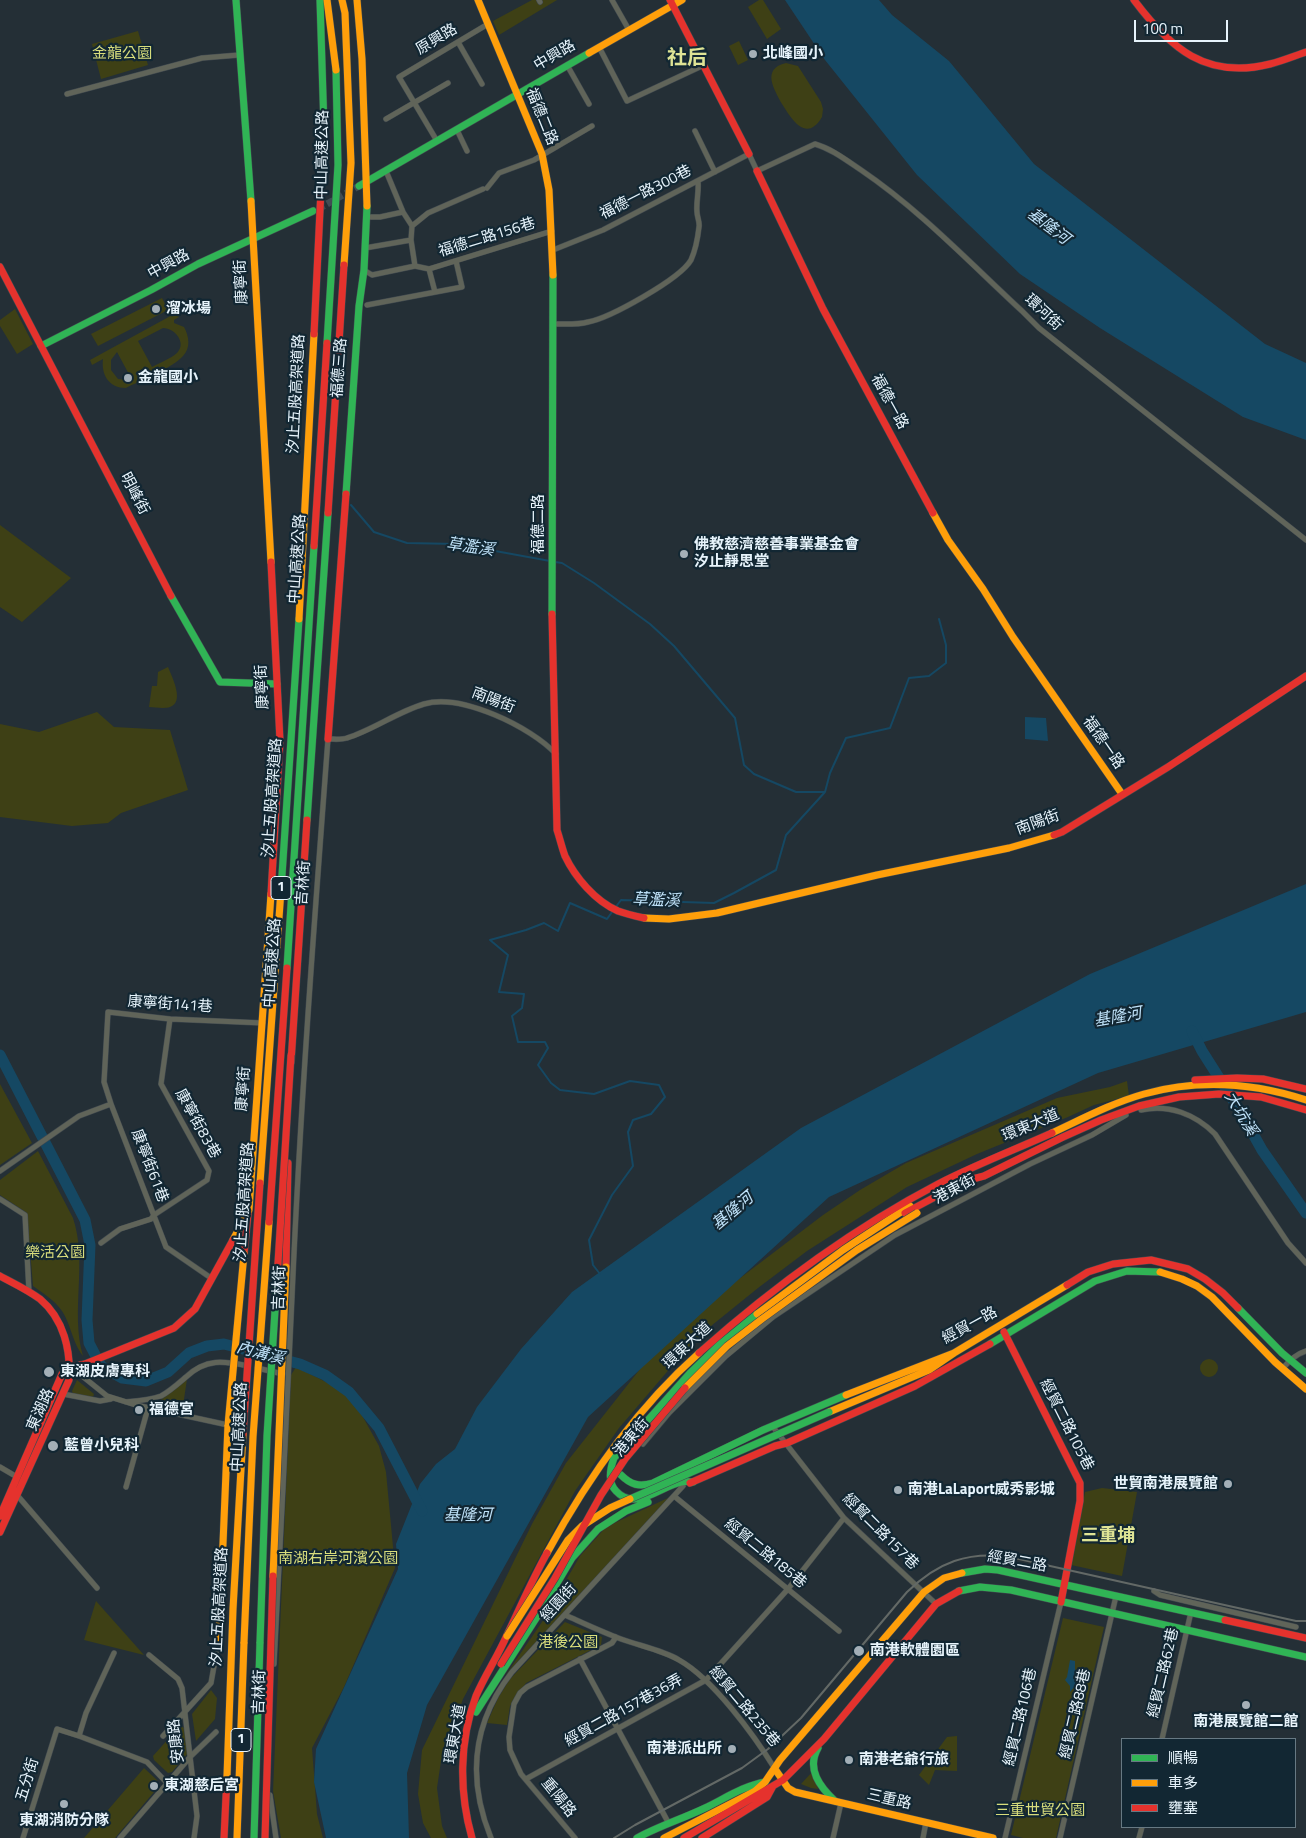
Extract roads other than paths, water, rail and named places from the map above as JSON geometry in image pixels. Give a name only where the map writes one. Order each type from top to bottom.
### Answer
[{"type":"main road","name":"康寧街","points":[[71,1367],[86,1363],[174,1328],[195,1309],[249,1210],[280,741],[254,238],[236,0]]},
{"type":"main road","name":"汐止五股高架道路","points":[[224,1838],[234,1589],[300,609],[324,144],[320,0]]},
{"type":"main road","name":"中山高速公路","points":[[237,1838],[253,1437],[284,1010],[327,316],[335,229],[338,165],[336,65],[328,0]]},
{"type":"main road","name":"中山高速公路","points":[[254,1838],[266,1436],[351,163],[345,13],[342,0]]},
{"type":"main road","name":"福德三路","points":[[328,739],[356,344],[365,248],[366,217],[362,185],[362,59],[357,0]]},
{"type":"main road","name":"福德二路","points":[[478,0],[542,154],[549,190],[552,230],[554,324],[553,566],[557,830],[566,857],[582,882],[602,901],[625,914],[649,919],[675,920],[742,908]]},
{"type":"main road","name":"中興路","points":[[362,185],[629,30],[671,3],[682,0]]},
{"type":"main road","points":[[1134,0],[1151,24],[1171,45],[1206,65],[1234,69],[1264,66],[1306,52]]},
{"type":"main road","name":"福德一路","points":[[671,3],[749,154]]},
{"type":"main road","name":"福德一路","points":[[757,171],[823,309],[948,540],[1122,794]]},
{"type":"main road","name":"中興路","points":[[40,346],[198,264],[313,211]]},
{"type":"main road","name":"明峰街","points":[[0,268],[162,579],[220,682],[277,684]]},
{"type":"main road","name":"南陽街","points":[[742,908],[919,866],[1028,844],[1062,832],[1168,767],[1306,676]]},
{"type":"main road","name":"1","points":[[265,1838],[271,1611],[286,1267],[291,1055]]},
{"type":"main road","points":[[1161,1089],[1179,1082],[1237,1078],[1263,1080],[1306,1089]]},
{"type":"main road","name":"環東大道","points":[[472,1838],[466,1812],[463,1778],[467,1733],[477,1697],[528,1589],[577,1501],[615,1445],[651,1402],[690,1361],[733,1324],[792,1278],[904,1203],[938,1184],[1009,1150],[1025,1145],[1106,1108],[1161,1089],[1202,1085],[1237,1085],[1292,1095],[1306,1100]]},
{"type":"main road","points":[[693,1482],[681,1482],[634,1500],[622,1497],[614,1491],[609,1478],[610,1464],[694,1369],[718,1346],[768,1305],[843,1250],[896,1217],[965,1181],[984,1176],[1106,1118],[1149,1103],[1176,1096],[1223,1093],[1242,1094],[1283,1101],[1306,1110]]},
{"type":"main road","points":[[896,1217],[904,1210],[964,1177],[1012,1155],[1025,1145]]},
{"type":"main road","name":"環東大道","points":[[478,1838],[470,1815],[466,1778],[470,1737],[476,1712],[483,1695],[501,1664],[555,1578],[601,1495],[625,1459],[669,1405],[727,1346],[834,1266],[917,1213],[984,1176]]},
{"type":"main road","points":[[219,1638],[228,1425],[249,1210]]},
{"type":"main road","name":"經貿一路","points":[[621,1475],[632,1485],[641,1486],[653,1482],[773,1427],[883,1380],[954,1353],[1088,1272],[1113,1264],[1150,1260],[1188,1269],[1223,1293],[1290,1360],[1306,1373]]},
{"type":"main road","name":"經貿一路","points":[[476,1712],[536,1619],[572,1558],[598,1529],[626,1511],[915,1386],[1095,1281],[1126,1271],[1160,1272],[1197,1286],[1212,1297],[1282,1368],[1306,1388]]},
{"type":"main road","points":[[0,1276],[42,1301],[54,1316],[64,1335],[70,1355],[71,1367]]},
{"type":"main road","name":"經貿二路105巷","points":[[1000,1326],[1080,1483],[1080,1501],[1061,1602]]},
{"type":"main road","points":[[507,1636],[535,1593],[557,1554],[568,1540],[582,1526],[610,1508],[929,1370],[954,1353]]},
{"type":"main road","name":"東湖路","points":[[0,1532],[63,1394],[69,1380],[71,1367]]},
{"type":"main road","name":"東湖路","points":[[0,1516],[62,1374],[71,1367]]},
{"type":"main road","points":[[621,1475],[618,1471],[618,1465],[622,1450]]},
{"type":"main road","name":"經貿二路","points":[[664,1838],[754,1791],[765,1782],[780,1760],[924,1592],[944,1578],[973,1570],[998,1570],[1306,1638]]},
{"type":"main road","name":"經貿二路","points":[[684,1838],[783,1780],[824,1739],[936,1604],[948,1595],[971,1587],[996,1587],[1306,1658]]},
{"type":"main road","points":[[824,1739],[815,1752],[815,1780],[838,1802]]},
{"type":"main road","name":"經貿二路235巷","points":[[775,1769],[783,1780]]},
{"type":"main road","name":"三重路","points":[[783,1780],[791,1791],[993,1838]]},
{"type":"main road","points":[[637,1838],[668,1822],[703,1809],[753,1784],[765,1782]]},
{"type":"main road","points":[[702,1838],[767,1797],[773,1786]]},
{"type":"street","points":[[612,0],[629,30]]},
{"type":"street","name":"原興路","points":[[414,102],[400,77],[488,24]]},
{"type":"street","points":[[458,42],[482,84]]},
{"type":"street","points":[[599,47],[627,101],[704,65]]},
{"type":"street","points":[[67,94],[202,58],[239,55]]},
{"type":"street","points":[[567,65],[589,104]]},
{"type":"street","points":[[386,119],[448,83]]},
{"type":"street","points":[[414,102],[437,141]]},
{"type":"street","points":[[412,226],[428,213],[485,188],[499,173],[534,160],[592,126]]},
{"type":"street","points":[[457,130],[467,151]]},
{"type":"street","points":[[695,131],[715,172]]},
{"type":"street","name":"環河街","points":[[757,171],[815,144],[827,148],[859,168],[907,204],[1039,328],[1306,540]]},
{"type":"street","name":"福德一路","points":[[749,154],[757,171]]},
{"type":"street","name":"福德一路300巷","points":[[552,250],[603,230],[749,154]]},
{"type":"street","points":[[386,171],[403,212],[412,226],[411,240],[415,266]]},
{"type":"street","points":[[554,324],[588,322],[611,314],[646,295],[685,268],[692,258],[700,225],[697,211],[698,182]]},
{"type":"street","points":[[366,217],[380,217],[403,212]]},
{"type":"street","name":"福德二路156巷","points":[[429,269],[552,230]]},
{"type":"street","points":[[365,248],[411,240]]},
{"type":"street","points":[[367,305],[462,287],[456,261]]},
{"type":"street","points":[[364,270],[372,275],[415,266],[429,269],[435,292]]},
{"type":"street","name":"南陽街","points":[[328,739],[345,739],[426,703],[461,704],[483,710],[526,730],[549,747],[556,755]]},
{"type":"street","name":"吉林街","points":[[276,1838],[270,1797],[271,1732],[303,1089],[328,739]]},
{"type":"street","name":"康寧街141巷","points":[[111,1104],[104,1082],[108,1012],[170,1019],[262,1023]]},
{"type":"street","name":"康寧街83巷","points":[[154,1215],[207,1180],[209,1175],[209,1170],[161,1084],[170,1019]]},
{"type":"street","points":[[0,1171],[79,1116],[111,1104]]},
{"type":"street","name":"康寧街61巷","points":[[111,1104],[166,1248],[211,1278]]},
{"type":"street","name":"港東街","points":[[621,1475],[625,1464],[670,1413],[726,1356],[773,1317],[895,1235],[1030,1164],[1092,1136],[1124,1115],[1135,1111],[1150,1108],[1167,1109],[1184,1113],[1205,1125],[1215,1134],[1298,1256],[1306,1263]]},
{"type":"street","points":[[0,1199],[25,1215],[29,1292]]},
{"type":"street","points":[[101,1243],[120,1229],[150,1220],[154,1215]]},
{"type":"street","points":[[1282,1368],[1300,1352],[1306,1351]]},
{"type":"street","points":[[126,1402],[162,1395],[190,1372],[208,1363],[226,1361],[290,1373]]},
{"type":"street","points":[[71,1367],[100,1392],[114,1399],[228,1425]]},
{"type":"street","points":[[63,1394],[100,1401],[114,1399]]},
{"type":"street","points":[[126,1487],[148,1408]]},
{"type":"street","name":"經貿二路157巷","points":[[773,1427],[844,1518],[936,1604]]},
{"type":"street","points":[[0,1467],[17,1477],[18,1495],[97,1588]]},
{"type":"street","name":"經園街","points":[[491,1838],[482,1812],[477,1790],[476,1774],[480,1738],[486,1715],[495,1697],[508,1678],[683,1486]]},
{"type":"street","name":"經貿二路185巷","points":[[674,1496],[840,1631]]},
{"type":"street","name":"經貿二路157巷36弄","points":[[526,1779],[706,1680],[788,1588],[844,1518]]},
{"type":"street","points":[[1154,1591],[1160,1595],[1296,1627]]},
{"type":"street","name":"經貿二路88巷","points":[[1060,1838],[1116,1596]]},
{"type":"street","name":"經貿二路106巷","points":[[1005,1838],[1061,1602]]},
{"type":"street","name":"經貿二路62巷","points":[[1162,1738],[1191,1612]]},
{"type":"street","name":"經貿二路235巷","points":[[565,1615],[616,1637],[678,1659],[706,1680],[756,1741],[775,1769]]},
{"type":"street","points":[[616,1637],[612,1643],[580,1659],[668,1822]]},
{"type":"street","points":[[163,1736],[211,1684],[219,1638]]},
{"type":"street","points":[[114,1653],[86,1713],[79,1736],[147,1762],[168,1784]]},
{"type":"street","name":"安康路","points":[[149,1655],[178,1679],[182,1688],[198,1816],[194,1838]]},
{"type":"street","name":"重陽路","points":[[575,1838],[521,1774],[510,1750],[509,1736],[514,1704],[520,1693],[527,1687],[580,1659]]},
{"type":"street","name":"五分街","points":[[23,1838],[57,1729],[79,1736]]},
{"type":"street","points":[[120,1838],[191,1756],[216,1732]]},
{"type":"street","points":[[833,1838],[838,1802]]},
{"type":"street","points":[[923,1838],[926,1822]]},
{"type":"water","name":"基隆河","points":[[785,0],[879,0],[892,15],[949,61],[1034,164],[1265,344],[1306,363],[1306,440],[1243,417],[1100,328],[1020,274],[917,175],[825,60]]},
{"type":"water","points":[[1025,717],[1046,718],[1048,741],[1025,739]]},
{"type":"water","name":"基隆河","points":[[1306,884],[1306,1012],[1098,1073],[829,1197],[588,1417],[427,1705],[407,1773],[409,1838],[326,1838],[314,1782],[316,1749],[398,1569],[396,1544],[420,1484],[436,1464],[455,1449],[477,1407],[521,1349],[572,1292],[801,1128],[1090,974]]},
{"type":"water","points":[[1070,1660],[1075,1661],[1075,1669],[1079,1676],[1077,1684],[1070,1692],[1070,1686],[1065,1680]]},
{"type":"waterway","name":"草濫溪","points":[[351,505],[374,532],[407,543],[457,544],[550,561]]},
{"type":"waterway","name":"草濫溪","points":[[555,562],[562,563],[594,583],[650,624],[674,646],[735,718],[744,765],[754,774],[796,792],[825,792]]},
{"type":"waterway","name":"草濫溪","points":[[615,908],[621,900],[714,903],[776,870],[786,835],[825,792],[830,773],[846,738],[890,728],[909,678],[929,676],[946,663],[946,645],[939,619]]},
{"type":"waterway","name":"草濫溪","points":[[600,1274],[593,1265],[589,1240],[612,1195],[633,1166],[628,1132],[633,1120],[651,1114],[665,1097],[659,1085],[630,1081],[594,1094],[560,1090],[551,1083],[538,1065],[548,1048],[545,1042],[518,1042],[512,1016],[522,1008],[524,994],[499,992],[508,955],[490,940],[544,923],[558,931],[570,903],[607,919],[612,912]]},
{"type":"waterway","name":"大坑溪","points":[[1192,1031],[1202,1051],[1242,1114],[1262,1150],[1306,1213]]},
{"type":"waterway","name":"內溝溪","points":[[0,1055],[85,1220],[90,1245],[87,1320],[89,1343],[101,1366],[122,1378],[146,1381],[168,1372],[189,1353],[207,1346],[224,1344],[300,1364],[325,1375],[349,1392],[379,1428],[422,1511]]},
{"type":"tunnel","points":[[318,209],[359,186]]},
{"type":"railway","points":[[614,1838],[742,1768],[768,1749],[801,1718],[907,1592],[930,1573],[954,1561],[981,1556],[1010,1557],[1296,1621],[1306,1621]]},
{"type":"place","name":"北峰國小","points":[[753,54]]},
{"type":"place","name":"溜冰場","points":[[156,309]]},
{"type":"place","name":"金龍國小","points":[[128,378]]},
{"type":"place","name":"佛教慈濟慈善事業基金會 汐止靜思堂","points":[[684,554]]},
{"type":"place","name":"東湖皮膚專科","points":[[49,1372]]},
{"type":"place","name":"福德宮","points":[[139,1410]]},
{"type":"place","name":"藍曾小兒科","points":[[53,1446]]},
{"type":"place","name":"世貿南港展覽館","points":[[1228,1484]]},
{"type":"place","name":"南港LaLaport威秀影城","points":[[898,1490]]},
{"type":"place","name":"南港軟體園區","points":[[859,1651]]},
{"type":"place","name":"南港展覽館二館","points":[[1246,1705]]},
{"type":"place","name":"南港派出所","points":[[732,1749]]},
{"type":"place","name":"南港老爺行旅","points":[[849,1760]]},
{"type":"place","name":"東湖慈后宮","points":[[154,1786]]},
{"type":"place","name":"東湖消防分隊","points":[[64,1804]]},
{"type":"district","name":"社后","points":[[687,59]]},
{"type":"district","name":"三重埔","points":[[1108,1537]]},
{"type":"park label","name":"金龍公園","points":[[122,54]]},
{"type":"park label","name":"樂活公園","points":[[55,1253]]},
{"type":"park label","name":"南湖右岸河濱公園","points":[[338,1559]]},
{"type":"park label","name":"港後公園","points":[[568,1643]]},
{"type":"park label","name":"三重世貿公園","points":[[1040,1811]]}]
